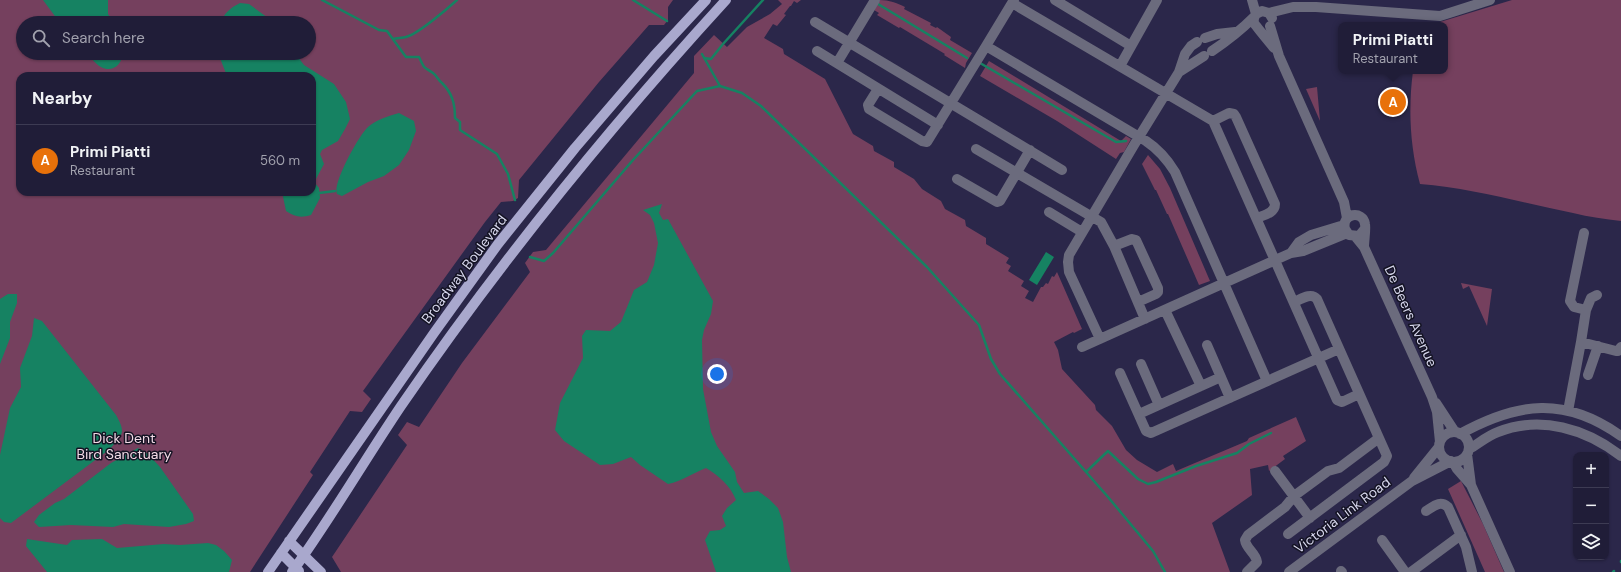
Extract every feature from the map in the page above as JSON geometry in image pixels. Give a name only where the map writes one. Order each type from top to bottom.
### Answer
[{"type":"main road","name":"Broadway Boulevard","points":[[268,572],[434,333],[498,244],[580,143],[654,56],[706,0]]},
{"type":"main road","name":"Broadway Boulevard","points":[[296,571],[304,556],[402,406],[529,231],[658,75],[726,0]]},
{"type":"main road","points":[[289,541],[321,572]]},
{"type":"main road","points":[[280,553],[296,571]]},
{"type":"street","points":[[836,63],[875,0]]},
{"type":"street","points":[[1054,0],[1131,46]]},
{"type":"street","points":[[1100,339],[1068,267],[1069,255],[1138,137],[1179,72],[1185,54],[1191,46],[1216,34],[1239,30],[1265,29],[1264,17],[1252,0]]},
{"type":"street","points":[[1082,347],[1291,253],[1298,242],[1311,235],[1330,235],[1350,225],[1363,219],[1365,224],[1364,230],[1359,236],[1350,225],[1344,202],[1279,56],[1258,0]]},
{"type":"street","points":[[1179,72],[1208,54],[1239,30],[1264,17],[1293,7],[1316,7],[1437,16],[1490,0]]},
{"type":"street","points":[[1120,66],[1155,1]]},
{"type":"street","points":[[878,89],[868,105],[869,109],[922,141],[928,141],[1013,2],[1213,121],[1338,401],[1342,402],[1359,394]]},
{"type":"street","points":[[815,22],[1062,170]]},
{"type":"street","points":[[1259,29],[1279,56]]},
{"type":"street","points":[[986,46],[1138,137],[1161,153],[1171,165],[1267,381]]},
{"type":"street","points":[[817,51],[938,125]]},
{"type":"street","points":[[1213,121],[1229,113],[1234,114],[1236,117],[1275,204],[1275,208],[1273,210],[1257,218]]},
{"type":"street","points":[[976,149],[1101,222],[1114,246],[1145,319]]},
{"type":"street","points":[[956,179],[997,202],[1000,201],[1030,150]]},
{"type":"street","points":[[1049,212],[1082,232]]},
{"type":"street","name":"De Beers Avenue","points":[[1350,225],[1364,246],[1432,397],[1437,412],[1440,445]]},
{"type":"street","name":"De Beers Avenue","points":[[1364,230],[1364,246]]},
{"type":"street","points":[[1584,233],[1570,301],[1571,305],[1574,307],[1586,310]]},
{"type":"street","points":[[1114,246],[1132,239],[1136,240],[1158,288],[1158,292],[1156,294],[1138,302]]},
{"type":"street","points":[[1288,534],[1386,461],[1386,454],[1316,297],[1310,295],[1294,302]]},
{"type":"street","points":[[1568,411],[1586,310],[1591,298],[1597,295]]},
{"type":"street","points":[[1165,310],[1201,386]]},
{"type":"street","points":[[1581,342],[1616,351],[1618,351],[1621,347]]},
{"type":"street","points":[[1207,345],[1230,398]]},
{"type":"street","points":[[1588,375],[1598,346]]},
{"type":"street","points":[[1120,373],[1146,431],[1149,433],[1339,349]]},
{"type":"street","points":[[1141,364],[1159,405]]},
{"type":"street","points":[[1139,414],[1221,377]]},
{"type":"street","name":"De Beers Avenue","points":[[1432,397],[1458,433]]},
{"type":"street","points":[[1621,436],[1590,418],[1568,411],[1554,408],[1529,408],[1514,410],[1485,420],[1458,433],[1446,435],[1440,445],[1442,456],[1452,461],[1460,461],[1468,452],[1497,432],[1515,427],[1533,425],[1550,426],[1570,429],[1586,434],[1607,445],[1621,456]]},
{"type":"street","points":[[1458,433],[1467,440],[1471,485]]},
{"type":"street","points":[[1247,572],[1257,562],[1257,558],[1246,545],[1246,537],[1285,507],[1294,496],[1328,471],[1338,468],[1379,438]]},
{"type":"street","name":"Victoria Link Road","points":[[1412,481],[1440,445]]},
{"type":"street","points":[[1452,461],[1471,485],[1510,572]]},
{"type":"street","name":"Victoria Link Road","points":[[1289,572],[1412,481],[1452,461]]},
{"type":"street","points":[[1275,471],[1310,518]]},
{"type":"street","points":[[1426,511],[1439,503],[1446,505],[1450,509],[1466,547],[1472,572]]},
{"type":"street","points":[[1411,572],[1461,535]]},
{"type":"street","points":[[1382,540],[1405,572]]},
{"type":"green space","name":"Dick Dent Bird Sanctuary","points":[[0,0],[673,0],[668,7],[668,20],[664,25],[649,25],[599,82],[519,180],[518,198],[513,201],[501,202],[485,222],[363,391],[371,399],[362,412],[350,411],[310,472],[313,475],[250,572],[0,572]]},
{"type":"green space","points":[[778,0],[801,0],[797,3],[794,1],[784,14],[786,15],[777,26],[773,24],[764,38],[783,49],[784,54],[825,79],[853,134],[873,146],[874,151],[894,162],[894,167],[914,179],[922,189],[941,201],[945,209],[965,220],[966,226],[986,238],[986,244],[1009,258],[1006,263],[1011,266],[1008,271],[1024,281],[1021,286],[1029,291],[1025,298],[1033,302],[1041,287],[1043,287],[1046,283],[1048,284],[1052,276],[1054,277],[1057,272],[1082,329],[1054,342],[1058,350],[1062,369],[1095,405],[1096,410],[1112,426],[1126,450],[1137,460],[1157,472],[1173,464],[1176,471],[1247,441],[1249,438],[1296,417],[1306,441],[1283,456],[1285,459],[1269,471],[1268,465],[1250,469],[1252,495],[1212,523],[1230,572],[341,572],[332,557],[407,445],[398,435],[407,422],[419,427],[462,363],[530,272],[525,263],[533,252],[546,250],[694,73],[694,56],[714,35],[727,47],[747,27],[770,14],[782,4]]},
{"type":"green space","points":[[880,0],[893,2],[905,7],[904,9],[931,23],[930,25],[936,28],[937,27],[951,37],[950,40],[972,53],[966,63],[965,68],[944,55],[945,54],[877,15],[879,13],[874,10]]},
{"type":"green space","points":[[1512,0],[1621,0],[1621,221],[1585,216],[1478,192],[1420,184],[1412,142],[1410,114],[1411,85],[1413,74],[1448,74],[1448,22],[1440,22]]},
{"type":"green space","points":[[989,61],[1121,141],[1126,136],[1131,139],[1124,152],[1120,153],[1116,159],[1057,121],[980,76]]},
{"type":"green space","points":[[1317,87],[1320,121],[1306,89]]},
{"type":"green space","points":[[1148,155],[1160,169],[1170,188],[1210,281],[1199,285],[1168,214],[1142,164]]},
{"type":"green space","points":[[1461,283],[1492,289],[1487,326],[1469,286],[1463,289]]},
{"type":"green space","points":[[1461,481],[1483,524],[1504,572],[1485,572],[1448,489]]},
{"type":"shaded area","points":[[43,0],[108,0],[109,16],[55,16]]},
{"type":"shaded area","points":[[240,3],[249,4],[265,16],[224,16],[233,7]]},
{"type":"shaded area","points":[[93,60],[121,60],[116,67],[109,69],[99,66]]},
{"type":"shaded area","points":[[221,60],[300,60],[304,65],[315,72],[225,72]]},
{"type":"shaded area","points":[[316,73],[334,84],[346,102],[350,119],[338,141],[322,150],[320,154],[324,164],[316,179]]},
{"type":"shaded area","points":[[399,113],[414,121],[416,131],[409,150],[399,165],[384,176],[368,182],[342,196],[337,194],[338,180],[347,160],[364,132],[375,122]]},
{"type":"shaded area","points":[[316,184],[319,188],[320,198],[311,215],[298,216],[292,215],[286,211],[283,196],[316,196]]},
{"type":"shaded area","points":[[662,204],[659,213],[663,220],[668,219],[713,301],[711,314],[704,330],[702,340],[703,389],[711,432],[717,446],[735,472],[737,482],[744,493],[758,491],[778,508],[783,522],[787,557],[791,572],[716,572],[705,540],[710,531],[720,530],[726,526],[722,516],[727,508],[736,500],[724,481],[706,468],[668,484],[631,457],[613,464],[600,465],[564,441],[555,430],[560,403],[583,358],[582,336],[586,330],[610,331],[621,322],[634,290],[647,282],[654,265],[658,243],[654,223],[650,215],[643,210]]},
{"type":"shaded area","points":[[1046,252],[1054,257],[1037,285],[1029,280]]},
{"type":"shaded area","points":[[8,294],[17,294],[17,303],[10,322],[10,338],[0,364],[0,299]]},
{"type":"shaded area","points":[[34,318],[42,321],[116,415],[121,426],[122,433],[110,449],[11,523],[4,522],[0,518],[0,455],[10,408],[21,387],[20,368],[32,336]]},
{"type":"shaded area","points":[[138,448],[148,454],[160,467],[193,514],[194,521],[169,527],[124,524],[113,527],[71,525],[39,527],[34,522],[39,515],[55,503],[64,499],[111,463]]},
{"type":"shaded area","points":[[27,539],[67,545],[72,540],[102,539],[117,548],[164,544],[180,545],[208,543],[216,545],[232,560],[229,572],[47,572],[26,546]]},
{"type":"waterway","points":[[322,0],[379,30],[387,31],[406,57],[419,57],[424,67],[434,74],[451,95],[454,103],[455,118],[460,122],[460,130],[497,154],[508,174],[515,200]]},
{"type":"waterway","points":[[393,39],[406,37],[418,31],[457,0]]},
{"type":"waterway","points":[[633,0],[667,21]]},
{"type":"waterway","points":[[704,58],[711,59],[763,0]]},
{"type":"waterway","points":[[878,4],[967,58]]},
{"type":"waterway","points":[[702,54],[720,86]]},
{"type":"waterway","points":[[980,63],[1116,142],[1126,141]]},
{"type":"waterway","points":[[530,257],[544,261],[553,253],[633,160],[697,91],[720,86],[742,93],[761,106],[927,267],[979,325],[991,359],[1000,374],[1108,497],[1153,551],[1165,572]]},
{"type":"waterway","points":[[319,193],[335,191]]},
{"type":"waterway","points":[[1086,472],[1108,451],[1138,479],[1148,484],[1196,466],[1237,453],[1249,444],[1271,433]]},
{"type":"place","name":"Primi Piatti","points":[[1393,102]]}]
